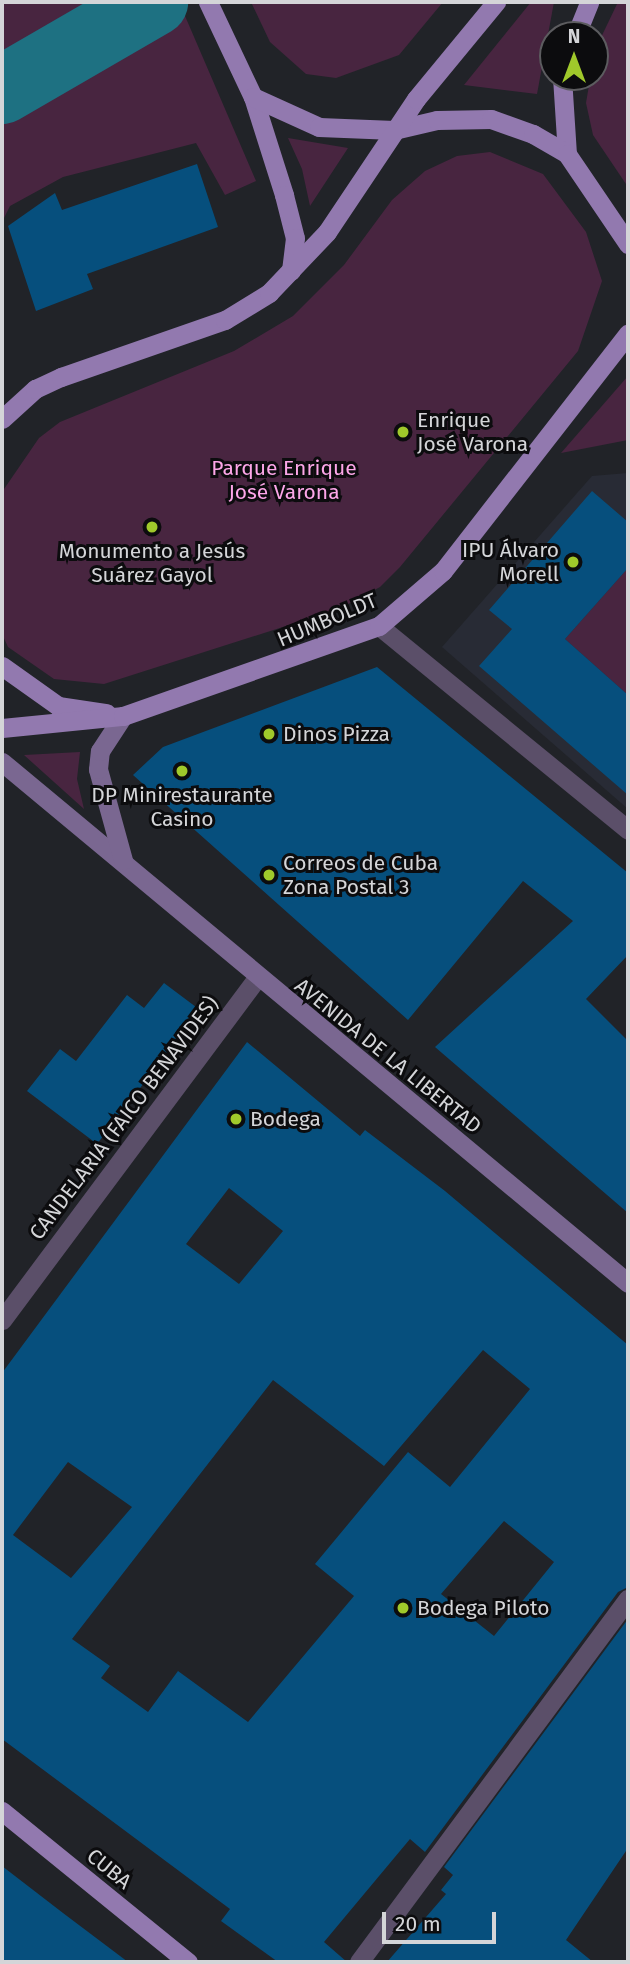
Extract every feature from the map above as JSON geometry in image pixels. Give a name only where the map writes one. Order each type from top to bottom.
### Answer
[{"type":"main road","points":[[208,2],[253,97],[295,238],[291,271]]},
{"type":"main road","points":[[2,419],[35,389],[61,377],[225,320],[291,271],[327,232],[394,130],[496,2]]},
{"type":"main road","points":[[582,21],[589,2]]},
{"type":"main road","points":[[563,91],[567,154],[628,244]]},
{"type":"main road","points":[[253,97],[319,127],[394,130],[437,120],[491,119],[567,154]]},
{"type":"main road","name":"HUMBOLDT","points":[[2,728],[123,716],[379,626],[443,571],[628,333]]},
{"type":"main road","points":[[2,666],[58,706],[123,716],[100,751],[99,769],[123,860]]},
{"type":"main road","name":"AVENIDA DE LA LIBERTAD","points":[[2,762],[56,813],[123,860],[257,978],[628,1283]]},
{"type":"main road","name":"CUBA","points":[[2,1811],[188,1962]]},
{"type":"street","points":[[379,626],[628,830]]},
{"type":"street","name":"CANDELARIA (FAICO BENAVIDES)","points":[[2,1320],[257,978]]},
{"type":"street","points":[[359,1962],[628,1600]]},
{"type":"shaded area","name":"IPU Álvaro Morell","points":[[628,473],[628,809],[442,647],[592,476]]},
{"type":"green space","points":[[2,2],[179,2],[256,181],[225,195],[196,143],[63,177],[10,206],[2,222]]},
{"type":"green space","points":[[251,2],[443,2],[399,55],[336,78],[306,74],[270,42]]},
{"type":"green space","points":[[531,2],[554,2],[550,21],[539,21],[537,94],[464,85]]},
{"type":"green space","points":[[618,2],[628,2],[628,187],[593,135],[586,103],[588,91],[609,91],[609,21]]},
{"type":"green space","points":[[288,138],[348,148],[310,206],[302,169]]},
{"type":"green space","name":"Parque Enrique José Varona","points":[[490,152],[543,174],[586,232],[602,281],[578,351],[400,567],[380,587],[339,609],[104,684],[54,679],[8,647],[2,634],[2,492],[39,438],[60,422],[234,351],[293,316],[344,265],[392,200],[425,171],[457,156]]},
{"type":"green space","points":[[628,376],[628,440],[561,453]]},
{"type":"green space","points":[[628,568],[628,695],[565,639]]},
{"type":"green space","points":[[80,752],[77,779],[84,809],[24,755]]},
{"type":"building","points":[[197,164],[218,227],[87,274],[93,289],[36,311],[8,226],[55,193],[62,210]]},
{"type":"building","name":"IPU Álvaro Morell","points":[[592,491],[628,522],[628,568],[565,639],[628,695],[628,795],[479,666],[512,629],[489,610]]},
{"type":"building","points":[[377,667],[628,873],[628,955],[586,999],[628,1041],[628,1213],[435,1047],[573,921],[523,881],[408,1020],[133,775],[163,747]]},
{"type":"building","points":[[164,983],[200,1010],[97,1144],[27,1091],[60,1049],[76,1061],[127,995],[144,1008]]},
{"type":"building","points":[[247,1042],[360,1136],[365,1130],[445,1191],[628,1345],[628,1587],[618,1592],[425,1852],[410,1839],[324,1942],[347,1962],[278,1962],[221,1921],[230,1909],[2,1739],[2,1373]],"holes":[[[229,1188],[283,1231],[239,1284],[186,1244]],[[483,1350],[530,1389],[450,1487],[408,1452],[315,1564],[354,1596],[248,1722],[178,1671],[148,1712],[101,1678],[110,1666],[72,1639],[273,1380],[384,1466]],[[68,1462],[132,1507],[71,1578],[13,1535]],[[504,1521],[554,1562],[494,1636],[441,1594]]]},
{"type":"building","points":[[628,1619],[628,1848],[566,1940],[593,1962],[387,1962],[446,1894],[441,1890],[453,1875],[444,1867]]},
{"type":"building","points":[[2,1866],[63,1913],[128,1962],[2,1962]]},
{"type":"waterway","points":[[2,90],[154,2]]},
{"type":"place","name":"Enrique José Varona","points":[[403,432]]},
{"type":"place","name":"Monumento a Jesús Suárez Gayol","points":[[152,527]]},
{"type":"place","name":"IPU Álvaro Morell","points":[[573,562]]},
{"type":"place","name":"Dinos Pizza","points":[[269,734]]},
{"type":"place","name":"DP Minirestaurante Casino","points":[[182,771]]},
{"type":"place","name":"Correos de Cuba Zona Postal 3","points":[[269,875]]},
{"type":"place","name":"Bodega","points":[[236,1119]]},
{"type":"place","name":"Bodega Piloto","points":[[403,1608]]}]
